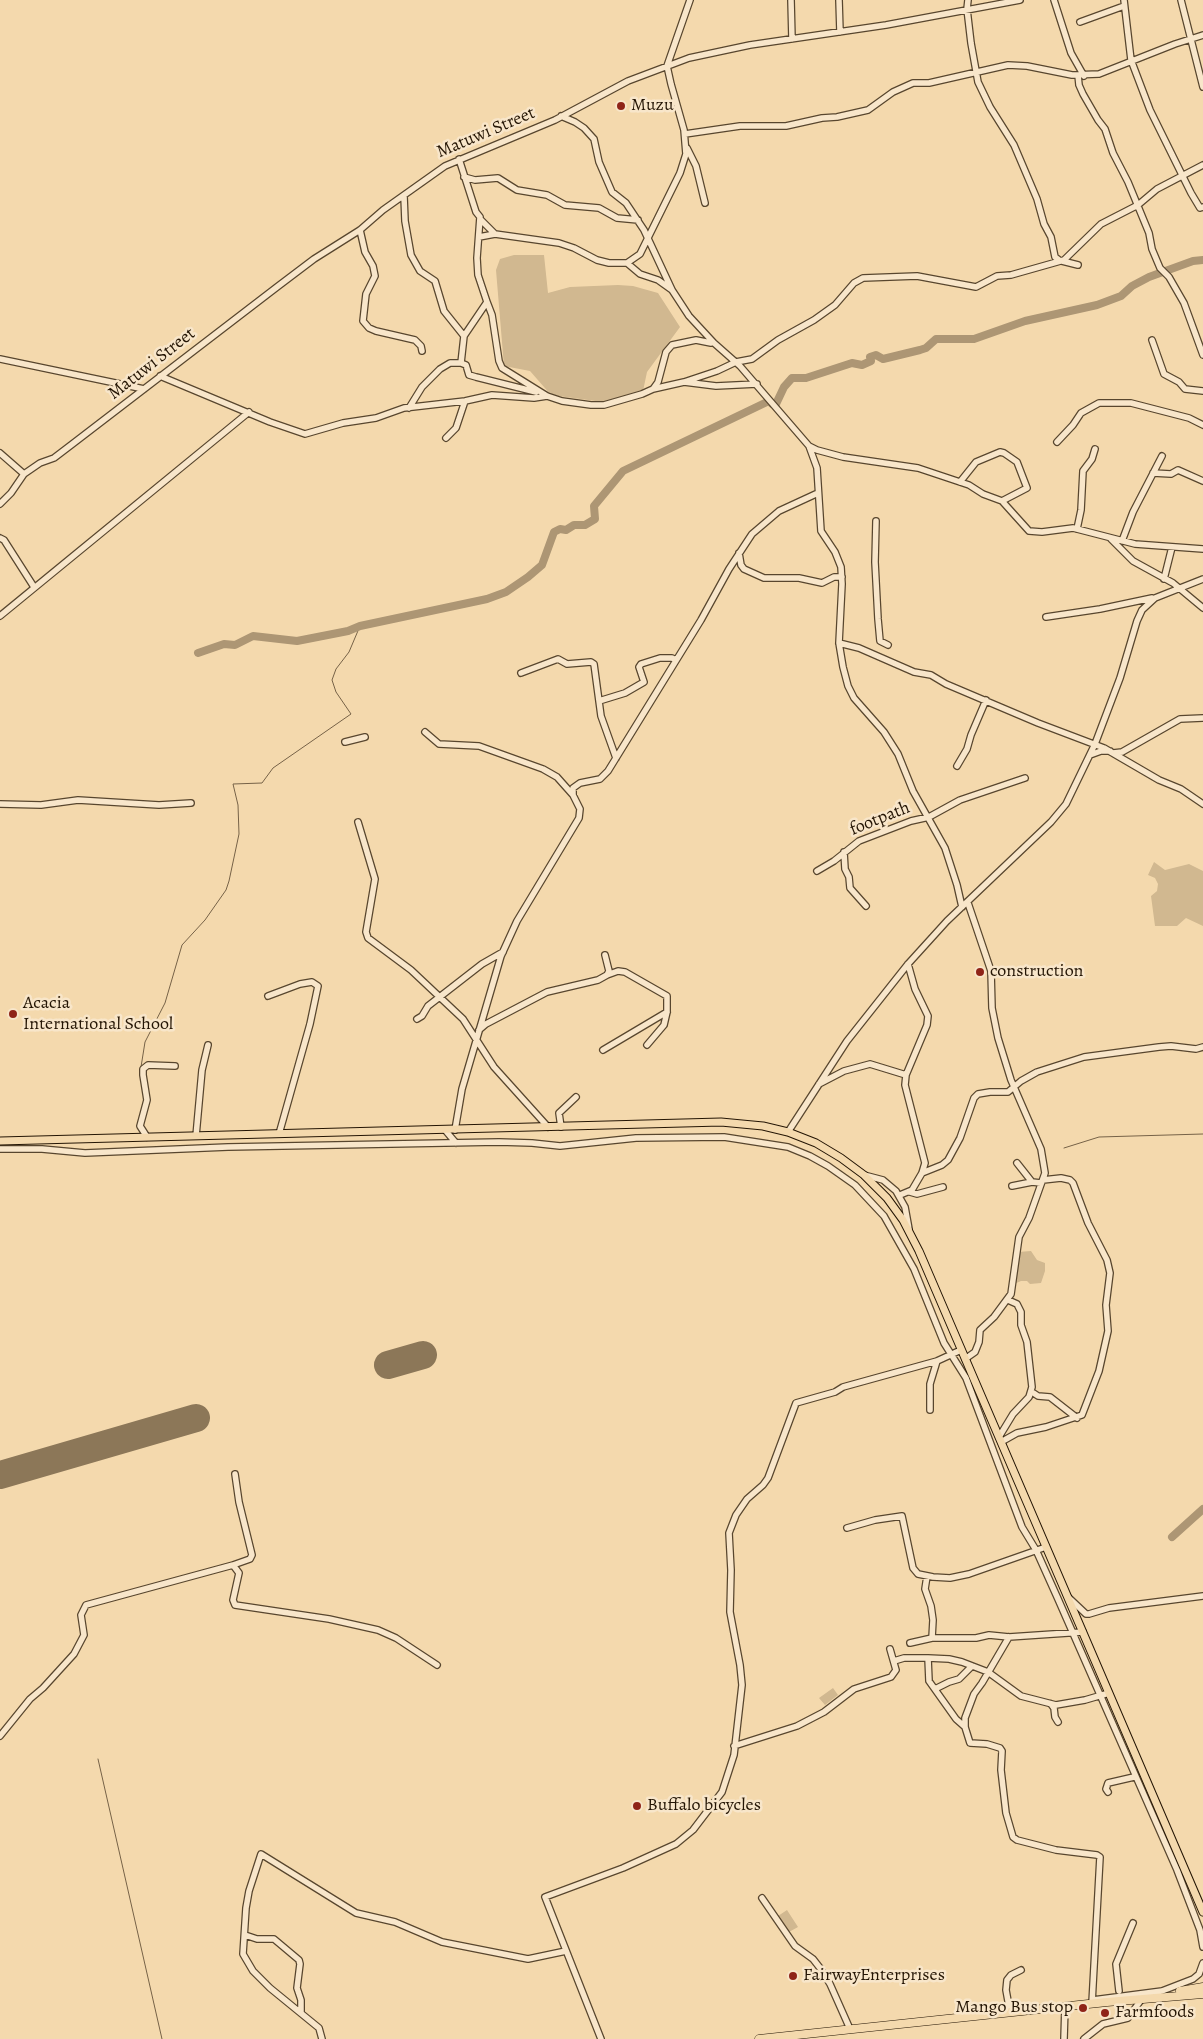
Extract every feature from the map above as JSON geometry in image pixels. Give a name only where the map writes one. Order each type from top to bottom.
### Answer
[{"type":"highway","points":[[1107,2002],[1203,1988]]},
{"type":"highway","points":[[760,2039],[1065,2006],[1092,2001],[1141,2000],[1203,1994]]},
{"type":"main road","points":[[0,1141],[721,1122],[763,1126],[788,1132],[828,1150],[864,1175],[887,1198],[910,1231],[1203,1912]]},
{"type":"street","points":[[479,237],[495,234],[565,244],[602,262],[616,264],[627,263],[640,254],[680,174],[686,154],[685,134],[668,66],[690,0]]},
{"type":"street","points":[[791,0],[792,39]]},
{"type":"street","points":[[838,0],[840,32]]},
{"type":"street","points":[[968,0],[967,9],[978,82],[990,107],[1014,145],[1037,199],[1044,224],[1052,237],[1055,257],[1078,265]]},
{"type":"street","name":"Matuwi Street","points":[[0,504],[11,493],[24,474],[54,458],[314,259],[360,230],[435,172],[459,159],[561,116],[628,81],[713,52],[1020,0]]},
{"type":"street","points":[[1054,0],[1071,53],[1081,75],[1080,89],[1098,120],[1106,129],[1113,153],[1138,205],[1160,268],[1170,277],[1184,303],[1203,355]]},
{"type":"street","points":[[1181,0],[1203,87]]},
{"type":"street","points":[[1080,22],[1124,3],[1131,60],[1150,110],[1183,177],[1200,208],[1203,208]]},
{"type":"street","points":[[685,134],[740,126],[786,126],[822,118],[837,117],[868,110],[893,92],[913,83],[929,83],[976,71],[1013,65],[1081,75],[1099,74],[1131,60],[1202,35]]},
{"type":"street","points":[[561,116],[575,122],[590,134],[596,143],[599,162],[612,192],[626,203],[638,220],[649,238],[672,290],[689,316],[757,384],[809,446],[817,468],[821,531],[837,556],[842,577],[839,643],[844,675],[851,693],[894,746],[913,791],[929,817],[946,852],[992,971],[992,998],[995,1024],[1014,1088],[1043,1154],[1045,1173],[1029,1218],[1019,1237],[1013,1287],[1008,1300],[980,1330],[979,1342],[975,1352],[965,1359]]},
{"type":"street","points":[[686,147],[696,166],[705,203]]},
{"type":"street","points":[[459,159],[480,220],[477,249],[478,275],[492,314],[499,362],[502,368],[544,395]]},
{"type":"street","points":[[409,408],[422,387],[440,369],[450,363],[461,363],[466,366],[469,375],[476,377],[572,402],[604,405],[653,389],[684,382],[717,371],[736,362],[752,359],[778,340],[814,320],[835,305],[854,283],[863,278],[917,276],[976,287],[997,276],[1012,275],[1067,258],[1101,224],[1138,205],[1157,189],[1203,165]]},
{"type":"street","points":[[464,177],[475,180],[498,178],[517,190],[547,195],[565,205],[599,208],[612,216],[638,220]]},
{"type":"street","points":[[404,196],[405,221],[411,255],[420,271],[435,281],[444,311],[464,336]]},
{"type":"street","points":[[480,220],[495,234]]},
{"type":"street","points":[[360,230],[365,252],[373,266],[375,276],[366,294],[362,321],[376,332],[415,340],[421,346],[422,351]]},
{"type":"street","points":[[627,263],[640,274],[658,280],[672,290]]},
{"type":"street","points":[[461,363],[464,336],[487,302]]},
{"type":"street","points":[[653,389],[660,378],[666,352],[672,345],[696,340],[714,343]]},
{"type":"street","points":[[1152,340],[1164,374],[1179,382],[1185,389],[1203,391]]},
{"type":"street","points":[[0,359],[144,389]]},
{"type":"street","points":[[160,376],[270,422],[308,434],[343,423],[376,418],[400,409],[496,395],[534,398],[544,395]]},
{"type":"street","points":[[684,382],[716,386],[757,384]]},
{"type":"street","points":[[446,438],[456,428],[465,401]]},
{"type":"street","points":[[1057,442],[1081,413],[1099,403],[1132,403],[1189,418],[1203,425]]},
{"type":"street","points":[[0,616],[249,412]]},
{"type":"street","points":[[809,446],[826,453],[918,468],[960,482],[1002,501],[1030,531],[1042,532],[1077,529],[1122,541],[1203,549]]},
{"type":"street","points":[[1077,529],[1081,510],[1083,471],[1092,460],[1095,449]]},
{"type":"street","points":[[960,482],[976,462],[1000,452],[1004,453],[1017,462],[1027,488],[1002,501]]},
{"type":"street","points":[[0,453],[24,474]]},
{"type":"street","points":[[1122,541],[1133,512],[1162,456]]},
{"type":"street","points":[[1152,473],[1171,474],[1178,470],[1203,481]]},
{"type":"street","points":[[573,795],[573,788],[577,785],[602,778],[616,758],[752,534],[768,518],[794,503],[818,493]]},
{"type":"street","points":[[876,521],[875,562],[880,641],[888,645]]},
{"type":"street","points":[[0,538],[4,540],[34,587]]},
{"type":"street","points":[[1111,539],[1133,561],[1179,588],[1203,608]]},
{"type":"street","points":[[1164,579],[1172,547]]},
{"type":"street","points":[[739,553],[741,565],[744,569],[764,578],[799,578],[822,583],[834,577],[842,577]]},
{"type":"street","points":[[1046,617],[1155,598],[1203,579]]},
{"type":"street","points":[[788,1132],[847,1041],[908,964],[947,921],[1061,810],[1074,791],[1095,744],[1120,678],[1137,621],[1146,605],[1155,598]]},
{"type":"street","points":[[839,643],[867,651],[914,672],[931,675],[946,684],[1038,723],[1095,744],[1159,780],[1181,789],[1203,804]]},
{"type":"street","points":[[599,700],[626,693],[644,682],[639,667],[641,664],[660,658],[676,660]]},
{"type":"street","points":[[521,673],[558,659],[567,664],[591,662],[595,666],[599,708],[603,724],[616,758]]},
{"type":"street","points":[[957,766],[967,749],[986,700]]},
{"type":"street","points":[[1090,755],[1101,751],[1122,752],[1180,719],[1203,718]]},
{"type":"street","points":[[425,732],[438,744],[479,746],[543,769],[557,777],[573,795],[580,809],[579,818],[517,921],[503,952],[462,1089],[455,1130]]},
{"type":"street","points":[[345,742],[365,736]]},
{"type":"street","name":"footpath","points":[[817,871],[834,862],[844,852],[865,839],[917,819],[929,817],[960,800],[1025,778]]},
{"type":"street","points":[[0,804],[41,805],[78,800],[159,805],[191,802]]},
{"type":"street","points":[[358,822],[375,879],[366,936],[411,970],[463,1019],[494,1067],[548,1127]]},
{"type":"street","name":"footpath","points":[[844,852],[845,869],[850,888],[866,906]]},
{"type":"street","points":[[417,1019],[422,1016],[428,1006],[446,994],[482,964],[503,952]]},
{"type":"street","points":[[605,955],[609,971],[607,975]]},
{"type":"street","points":[[900,1196],[910,1192],[922,1173],[925,1163],[906,1088],[906,1075],[928,1021],[908,964]]},
{"type":"street","points":[[479,1030],[547,992],[598,980],[618,971],[625,972],[667,996],[668,1012],[664,1024],[647,1045]]},
{"type":"street","points":[[268,996],[300,984],[314,982],[318,986],[310,1024],[280,1134]]},
{"type":"street","points":[[603,1050],[668,1012]]},
{"type":"street","points":[[196,1136],[202,1070],[208,1045]]},
{"type":"street","points":[[922,1173],[942,1165],[948,1160],[960,1138],[972,1101],[976,1096],[990,1092],[1008,1092],[1021,1081],[1037,1072],[1084,1057],[1165,1047],[1184,1049],[1203,1047]]},
{"type":"street","points":[[817,1085],[844,1071],[870,1064],[906,1075]]},
{"type":"street","points":[[147,1137],[140,1126],[147,1100],[143,1069],[148,1065],[175,1066]]},
{"type":"street","points":[[561,1127],[559,1113],[576,1097]]},
{"type":"street","points":[[445,1130],[456,1143]]},
{"type":"street","points":[[0,1148],[85,1153],[228,1147],[456,1143],[532,1143],[560,1146],[636,1138],[724,1137],[788,1148],[810,1156],[828,1166],[855,1186],[884,1216],[914,1269],[951,1355],[966,1378],[1022,1527],[1036,1550],[1178,1870],[1200,1930],[1203,1947]]},
{"type":"street","points":[[1017,1163],[1032,1182]]},
{"type":"street","points":[[864,1175],[883,1180],[900,1196],[905,1206],[910,1231]]},
{"type":"street","points":[[1000,1439],[1017,1432],[1046,1427],[1077,1418],[1084,1413],[1093,1391],[1108,1323],[1107,1296],[1110,1270],[1103,1250],[1088,1223],[1074,1183],[1061,1178],[1012,1186]]},
{"type":"street","points":[[910,1192],[917,1194],[943,1188]]},
{"type":"street","points":[[1000,1439],[1013,1414],[1024,1404],[1032,1392],[1027,1342],[1021,1324],[1021,1312],[1017,1304],[1008,1300]]},
{"type":"street","points":[[601,2039],[546,1897],[623,1868],[676,1844],[693,1830],[722,1792],[732,1765],[742,1685],[730,1612],[732,1570],[729,1533],[736,1515],[746,1499],[763,1485],[768,1478],[796,1403],[835,1392],[843,1387],[937,1361],[961,1350]]},
{"type":"street","points":[[930,1410],[930,1384],[937,1361]]},
{"type":"street","points":[[1032,1392],[1038,1396],[1050,1398],[1077,1418]]},
{"type":"street","points":[[0,1736],[30,1700],[74,1654],[84,1635],[81,1615],[86,1604],[250,1559],[252,1556],[239,1502],[235,1474]]},
{"type":"street","points":[[847,1528],[875,1520],[902,1516],[913,1568],[918,1574],[947,1578],[969,1574],[1046,1546]]},
{"type":"street","points":[[233,1565],[239,1573],[233,1594],[235,1605],[329,1619],[378,1630],[391,1634],[436,1664]]},
{"type":"street","points":[[927,1576],[925,1589],[931,1606],[932,1638]]},
{"type":"street","points":[[1077,1618],[1107,1608],[1203,1596]]},
{"type":"street","points":[[1067,1597],[1086,1614]]},
{"type":"street","points":[[910,1643],[932,1638],[972,1638],[989,1635],[1008,1637],[1083,1632]]},
{"type":"street","points":[[1008,1637],[974,1694],[965,1718],[965,1727],[970,1742],[996,1746],[1002,1751],[1001,1770],[1006,1813],[1013,1837],[1017,1840],[1056,1850],[1097,1855],[1100,1857],[1092,2001],[1162,1991],[1193,1979],[1199,1974],[1203,1963]]},
{"type":"street","points":[[734,1746],[771,1736],[797,1726],[824,1712],[854,1689],[892,1677],[896,1670],[890,1650]]},
{"type":"street","points":[[894,1661],[904,1658],[950,1659],[988,1672],[1021,1696],[1059,1705],[1109,1693]]},
{"type":"street","points":[[928,1658],[929,1681],[956,1719],[965,1727]]},
{"type":"street","points":[[935,1689],[959,1679],[972,1666]]},
{"type":"street","points":[[1049,1703],[1054,1708],[1055,1717],[1058,1722]]},
{"type":"street","points":[[1108,1792],[1106,1789],[1108,1783],[1134,1777]]},
{"type":"street","points":[[322,2039],[319,2028],[270,1988],[253,1971],[243,1954],[249,1891],[261,1854],[356,1913],[395,1922],[442,1942],[520,1959],[537,1958],[566,1951]]},
{"type":"street","points":[[762,1898],[795,1946],[813,1959],[820,1968],[830,1984],[850,2029]]},
{"type":"street","points":[[1119,1991],[1116,1964],[1133,1923]]},
{"type":"street","points":[[245,1935],[261,1940],[272,1939],[299,1960],[297,1988],[301,2000],[302,2013]]},
{"type":"street","points":[[1010,2012],[1006,1990],[1007,1980],[1011,1975],[1021,1970]]},
{"type":"street","points":[[1084,2039],[1103,2024],[1128,2018],[1141,2000]]},
{"type":"street","points":[[1064,2039],[1065,2006]]},
{"type":"shaded area","points":[[514,255],[544,255],[548,293],[570,287],[618,285],[633,286],[658,293],[680,327],[647,372],[643,391],[603,402],[551,395],[530,371],[504,366],[496,270],[500,259]]},
{"type":"shaded area","points":[[1154,862],[1165,870],[1189,864],[1203,871],[1203,926],[1186,918],[1177,926],[1155,926],[1151,896],[1157,891],[1158,884],[1155,878],[1148,875]]},
{"type":"shaded area","points":[[1031,1251],[1037,1260],[1045,1263],[1045,1271],[1041,1283],[1030,1284],[1027,1281],[1021,1281],[1014,1284],[1018,1252]]},
{"type":"shaded area","points":[[833,1688],[838,1695],[825,1705],[819,1698]]},
{"type":"shaded area","points":[[787,1910],[798,1927],[789,1932],[778,1916]]},
{"type":"waterway","points":[[776,404],[784,387],[792,378],[806,378],[852,363],[862,365],[871,361],[870,357],[876,355],[883,359],[920,350],[926,348],[936,339],[974,339],[1025,321],[1097,305],[1121,296],[1132,286],[1149,277],[1193,261],[1203,260]]},
{"type":"waterway","points":[[198,653],[224,644],[235,645],[253,636],[297,641],[348,631],[360,626],[487,599],[506,592],[542,565],[554,532],[560,529],[566,530],[574,525],[585,525],[595,519],[594,506],[623,471],[769,401],[772,404]]},
{"type":"waterway","points":[[141,1067],[145,1042],[165,1003],[182,945],[205,920],[226,890],[229,881],[239,834],[238,805],[233,784],[262,783],[273,768],[351,714],[336,692],[332,680],[336,669],[349,652],[360,626]]},
{"type":"waterway","points":[[1064,1148],[1099,1137],[1203,1134]]},
{"type":"waterway","points":[[1172,1537],[1203,1509]]},
{"type":"waterway","points":[[98,1759],[162,2039]]},
{"type":"runway","points":[[388,1365],[423,1355]]},
{"type":"runway","points":[[0,1475],[196,1418]]},
{"type":"place","name":"Muzu","points":[[621,106]]},
{"type":"place","name":"construction","points":[[980,972]]},
{"type":"place","name":"Acacia International School","points":[[13,1014]]},
{"type":"place","name":"Buffalo bicycles","points":[[637,1806]]},
{"type":"place","name":"FairwayEnterprises","points":[[793,1976]]},
{"type":"place","name":"Mango Bus stop","points":[[1083,2008]]},
{"type":"place","name":"Farmfoods","points":[[1105,2013]]}]
